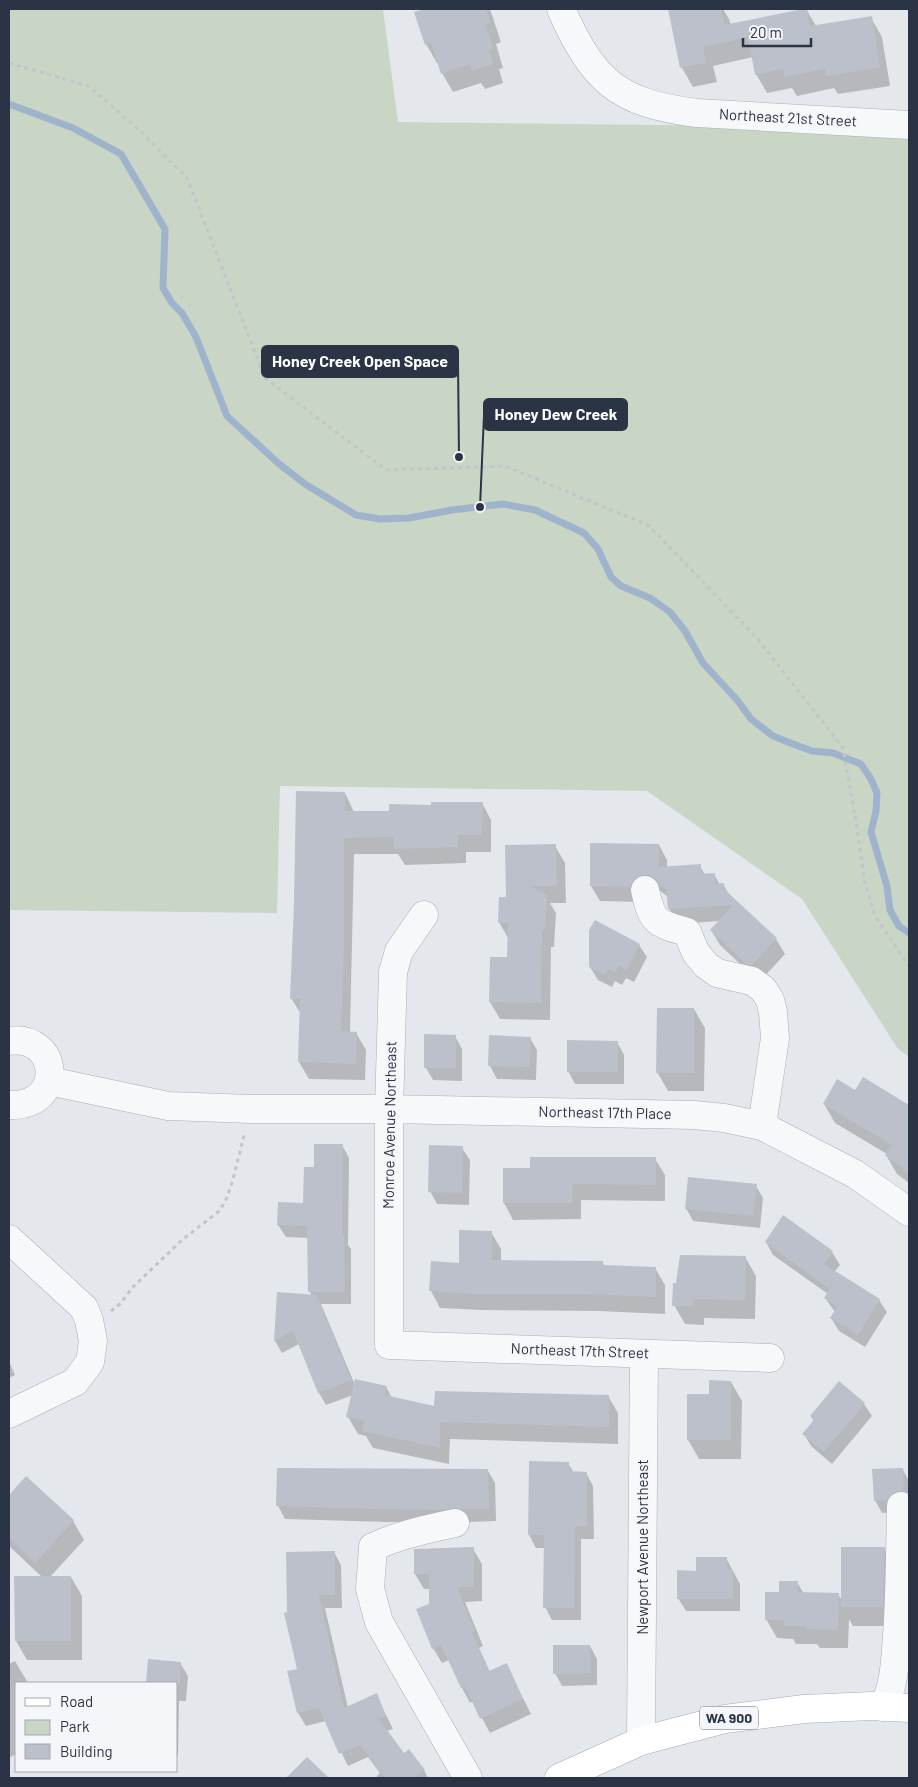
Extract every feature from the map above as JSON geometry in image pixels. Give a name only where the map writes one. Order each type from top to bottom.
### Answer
[{"type":"main road","name":"WA 900","points":[[559,1778],[641,1741],[725,1719],[804,1709],[896,1707]]},
{"type":"street","name":"Northeast 21st Street","points":[[561,9],[576,42],[592,67],[614,88],[638,100],[666,109],[733,115],[909,125]]},
{"type":"street","points":[[645,890],[654,919],[664,925],[687,932],[696,953],[706,965],[717,973],[752,981],[763,988],[770,1000],[775,1038],[762,1126]]},
{"type":"street","name":"Monroe Avenue Northeast","points":[[389,1345],[389,1109],[393,972],[399,950],[424,915]]},
{"type":"street","points":[[9,1040],[17,1039],[29,1042],[39,1048],[46,1058],[50,1069],[49,1081],[43,1092],[34,1101],[22,1106],[9,1105]]},
{"type":"street","name":"Northeast 17th Place","points":[[49,1081],[168,1106],[694,1115],[724,1118],[762,1126],[855,1174],[909,1212]]},
{"type":"street","points":[[9,1239],[84,1308],[93,1341],[90,1362],[75,1382],[9,1414]]},
{"type":"street","name":"Northeast 17th Street","points":[[389,1345],[770,1358]]},
{"type":"street","name":"Newport Avenue Northeast","points":[[641,1741],[644,1354]]},
{"type":"street","points":[[896,1707],[891,1687],[899,1612],[901,1506]]},
{"type":"street","points":[[455,1524],[424,1529],[372,1547],[370,1589],[379,1622],[468,1778]]},
{"type":"path","points":[[9,63],[88,86],[134,125],[187,178],[264,378],[386,470],[505,466],[648,526],[757,638],[842,748],[865,884],[875,916],[909,966]]},
{"type":"path","points":[[90,1325],[120,1304],[132,1288],[182,1240],[218,1212],[225,1202],[264,1109]]},
{"type":"green space","points":[[9,9],[383,9],[398,122],[909,128],[909,1057],[898,1049],[802,899],[647,791],[280,786],[277,913],[9,910]]},
{"type":"building","points":[[425,9],[486,9],[491,23],[486,25],[493,49],[489,50],[493,64],[472,71],[470,64],[441,74],[431,43],[425,45],[414,12]]},
{"type":"building","points":[[668,9],[721,9],[724,25],[803,9],[807,9],[810,26],[872,16],[880,67],[826,76],[825,69],[784,77],[783,69],[755,75],[748,37],[703,47],[706,63],[680,68]]},
{"type":"building","points":[[296,791],[345,792],[345,811],[389,811],[389,804],[431,805],[431,802],[483,802],[482,835],[458,835],[458,847],[394,849],[394,837],[344,838],[344,946],[341,1031],[357,1032],[356,1064],[298,1062],[300,999],[290,999]]},
{"type":"building","points":[[590,843],[659,844],[659,867],[701,864],[701,874],[715,873],[715,884],[724,883],[724,889],[777,938],[752,965],[746,964],[710,930],[733,905],[668,909],[666,887],[660,887],[656,879],[649,875],[635,878],[630,887],[590,886]]},
{"type":"building","points":[[556,844],[557,886],[530,886],[547,895],[545,930],[542,930],[541,1003],[489,1002],[490,957],[507,957],[508,923],[498,923],[499,897],[506,897],[505,845]]},
{"type":"building","points":[[595,920],[640,944],[627,970],[619,966],[615,973],[608,969],[605,975],[589,967],[589,930]]},
{"type":"building","points":[[657,1008],[694,1008],[694,1073],[656,1073]]},
{"type":"building","points":[[424,1034],[456,1035],[456,1068],[424,1068]]},
{"type":"building","points":[[489,1035],[531,1037],[530,1067],[488,1066]]},
{"type":"building","points":[[567,1040],[618,1041],[618,1072],[567,1072]]},
{"type":"building","points":[[863,1077],[909,1105],[909,1174],[885,1155],[892,1145],[823,1104],[837,1079],[855,1090]]},
{"type":"building","points":[[314,1144],[343,1144],[342,1236],[344,1235],[345,1292],[308,1292],[307,1226],[277,1225],[278,1202],[303,1203],[304,1167],[314,1167]]},
{"type":"building","points":[[429,1145],[463,1146],[462,1193],[428,1192]]},
{"type":"building","points":[[530,1157],[656,1157],[656,1185],[573,1184],[572,1203],[503,1203],[503,1168],[530,1168]]},
{"type":"building","points":[[688,1177],[757,1184],[753,1216],[685,1209]]},
{"type":"building","points":[[783,1215],[833,1251],[824,1264],[880,1299],[858,1335],[830,1318],[837,1307],[824,1298],[830,1289],[765,1242]]},
{"type":"building","points":[[459,1230],[492,1231],[492,1260],[603,1261],[603,1265],[656,1267],[656,1297],[587,1294],[471,1294],[429,1291],[431,1261],[459,1263]]},
{"type":"building","points":[[680,1255],[746,1256],[745,1300],[694,1299],[693,1306],[672,1306],[673,1283],[676,1283]]},
{"type":"building","points":[[277,1292],[317,1295],[351,1380],[318,1393],[293,1331],[274,1341]]},
{"type":"building","points":[[355,1379],[387,1386],[385,1395],[434,1406],[435,1391],[609,1395],[609,1427],[440,1422],[440,1448],[362,1431],[364,1421],[346,1417]]},
{"type":"building","points":[[709,1380],[731,1381],[731,1440],[687,1440],[687,1394],[709,1394]]},
{"type":"building","points":[[839,1381],[865,1403],[824,1452],[802,1434],[814,1420],[810,1416]]},
{"type":"building","points":[[529,1461],[569,1462],[569,1471],[587,1472],[587,1526],[575,1526],[574,1608],[543,1608],[544,1535],[528,1535]]},
{"type":"building","points":[[277,1468],[488,1469],[489,1509],[452,1508],[443,1510],[276,1506]]},
{"type":"building","points":[[903,1468],[904,1491],[894,1492],[887,1500],[874,1501],[872,1469]]},
{"type":"building","points":[[26,1476],[74,1520],[35,1563],[9,1538],[9,1495]]},
{"type":"building","points":[[474,1547],[474,1587],[457,1587],[475,1631],[472,1633],[489,1671],[507,1663],[523,1699],[480,1719],[465,1686],[461,1688],[441,1645],[432,1649],[416,1609],[429,1604],[429,1574],[414,1574],[414,1549]]},
{"type":"building","points":[[841,1547],[885,1547],[883,1607],[841,1607]]},
{"type":"building","points":[[335,1551],[335,1595],[319,1595],[344,1708],[377,1693],[386,1716],[379,1719],[404,1753],[409,1749],[425,1770],[414,1778],[385,1778],[360,1745],[339,1754],[319,1708],[297,1713],[287,1671],[297,1669],[284,1613],[287,1612],[286,1552]]},
{"type":"building","points":[[696,1557],[727,1557],[727,1569],[733,1570],[733,1599],[677,1599],[677,1570],[696,1571]]},
{"type":"building","points":[[14,1576],[71,1576],[71,1641],[15,1641]]},
{"type":"building","points":[[779,1581],[798,1581],[798,1592],[839,1593],[838,1630],[808,1629],[805,1626],[784,1626],[784,1620],[765,1620],[765,1592],[779,1592]]},
{"type":"building","points":[[553,1645],[590,1645],[591,1673],[553,1674]]},
{"type":"building","points":[[148,1659],[181,1662],[180,1683],[146,1682]]},
{"type":"building","points":[[307,1757],[329,1778],[286,1778]]},
{"type":"waterway","points":[[9,104],[73,128],[121,154],[165,229],[163,288],[172,303],[182,313],[196,337],[227,416],[278,463],[305,484],[356,515],[380,519],[409,518],[452,510],[503,504],[535,510],[584,533],[598,549],[611,577],[621,586],[650,598],[670,612],[685,631],[703,663],[738,701],[751,719],[773,736],[812,751],[833,753],[861,764],[871,779],[877,793],[876,811],[871,832],[887,886],[890,910],[899,926],[909,933]]},
{"type":"place","name":"Honey Creek Open Space","points":[[459,457]]},
{"type":"place","name":"Honey Dew Creek","points":[[480,507]]}]
